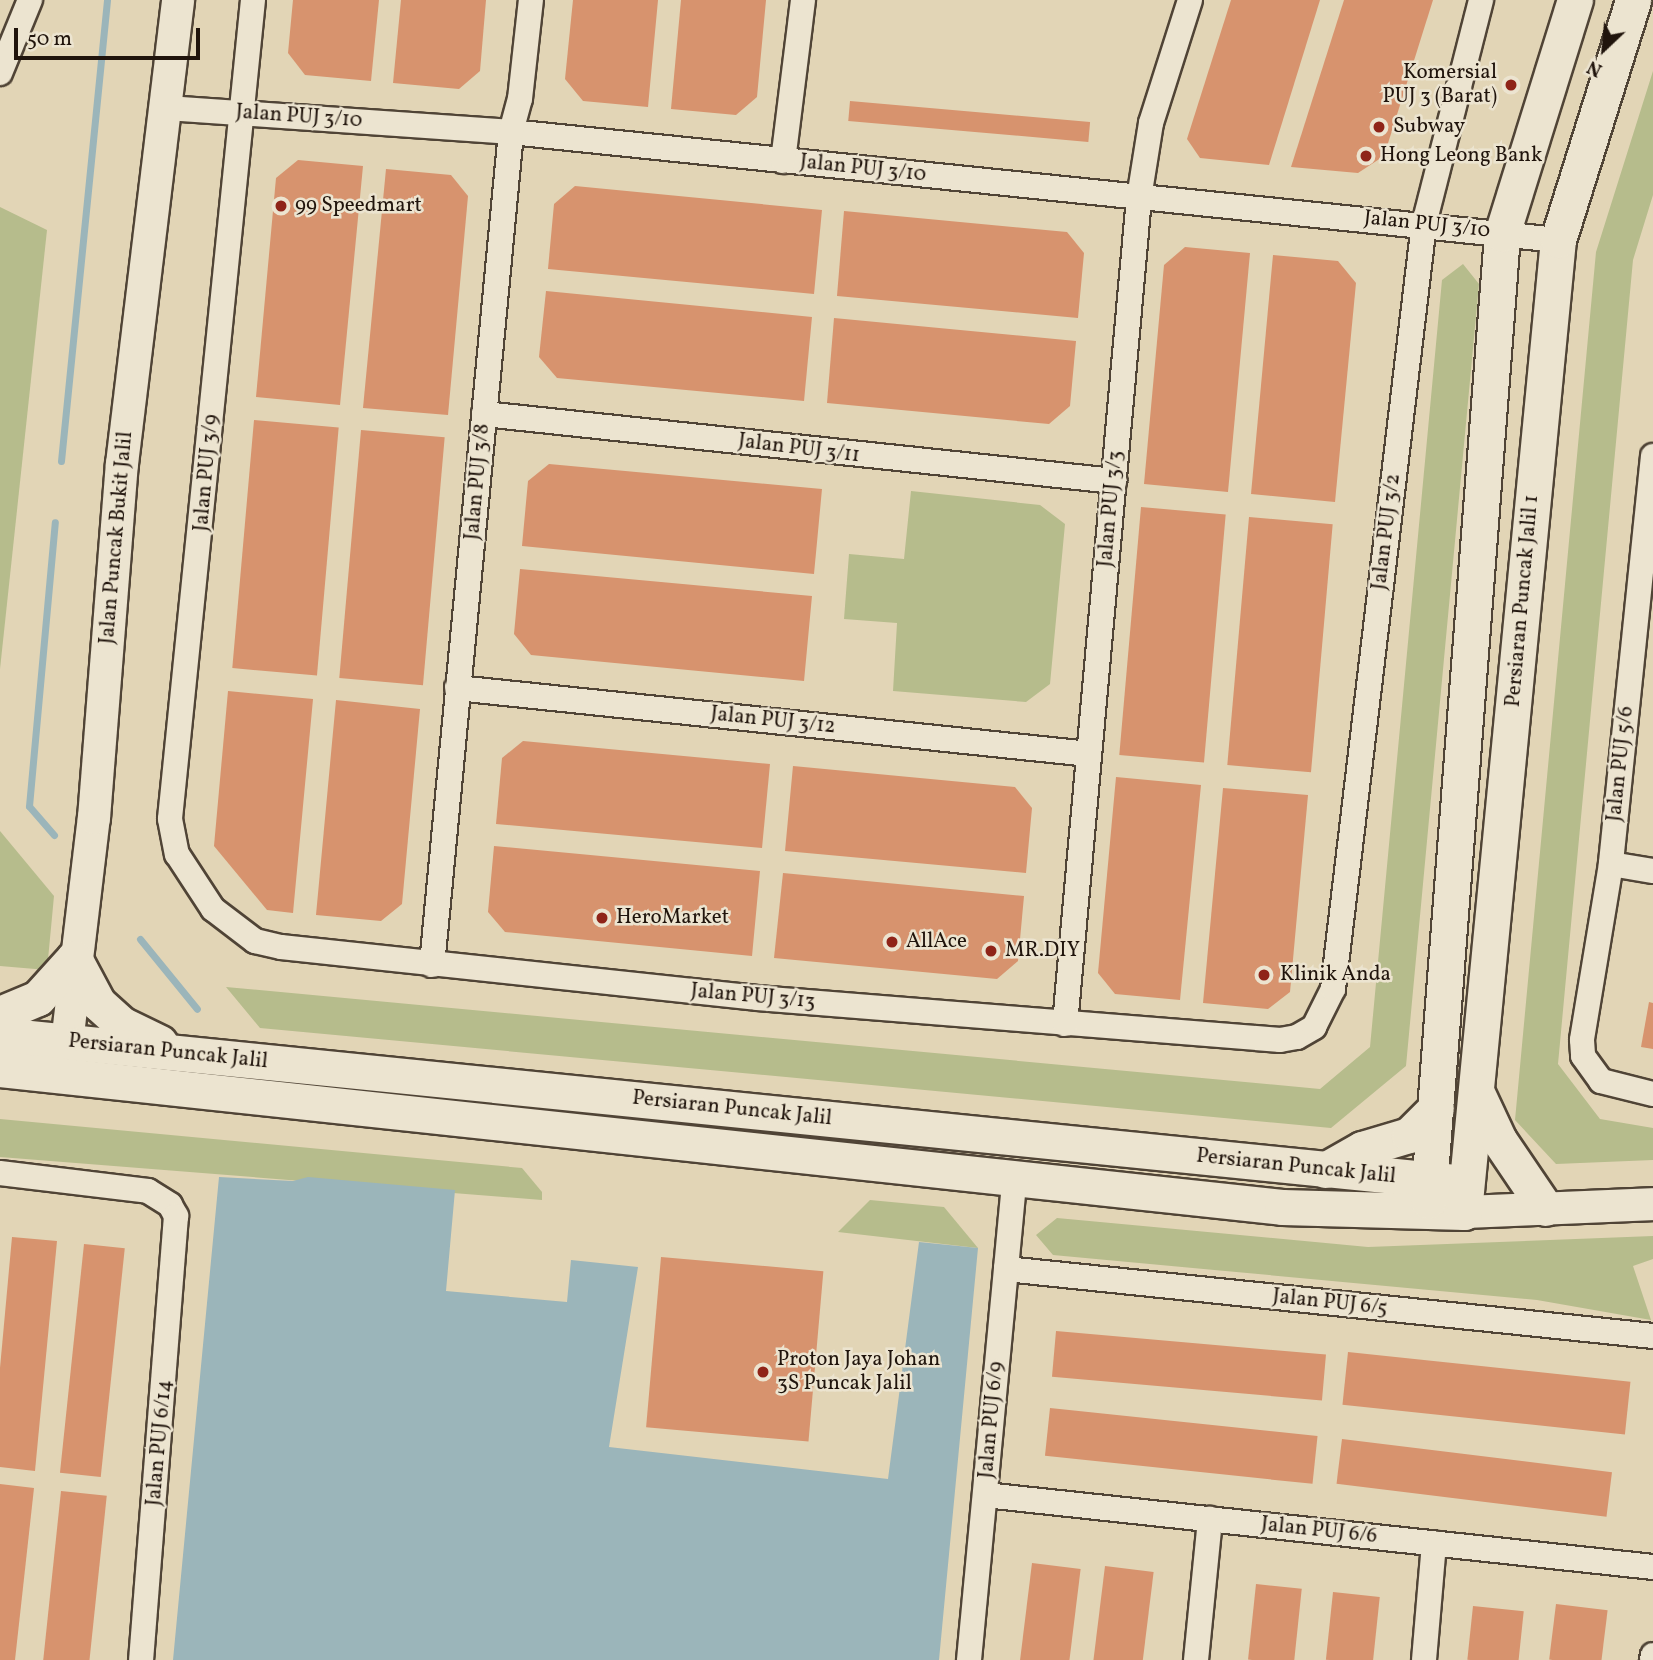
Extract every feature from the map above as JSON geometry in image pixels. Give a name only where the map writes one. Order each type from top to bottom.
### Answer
[{"type":"main road","points":[[1428,1196],[1502,234],[1575,0]]},
{"type":"main road","name":"Persiaran Puncak Jalil 1","points":[[1464,1198],[1558,240],[1633,0]]},
{"type":"main road","points":[[0,1014],[38,998],[74,958],[98,1003],[121,1024],[179,1053]]},
{"type":"main road","name":"Persiaran Puncak Jalil","points":[[0,1035],[1325,1170],[1428,1196]]},
{"type":"main road","name":"Persiaran Puncak Jalil","points":[[0,1069],[1282,1207],[1428,1196],[1464,1198]]},
{"type":"main road","points":[[1476,1091],[1499,1140],[1541,1208]]},
{"type":"main road","points":[[1325,1170],[1362,1150],[1409,1135],[1436,1108]]},
{"type":"street","points":[[0,74],[6,47],[30,0]]},
{"type":"street","name":"Jalan Puncak Bukit Jalil","points":[[63,1076],[74,958],[94,818],[122,464],[168,108],[178,0]]},
{"type":"street","name":"Jalan PUJ 3/9","points":[[233,926],[205,899],[177,854],[170,819],[253,0]]},
{"type":"street","name":"Jalan PUJ 3/8","points":[[432,964],[511,132],[520,99],[531,0]]},
{"type":"street","points":[[783,161],[803,0]]},
{"type":"street","name":"Jalan PUJ 3/3","points":[[1065,1024],[1139,198],[1151,123],[1190,0]]},
{"type":"street","name":"Jalan PUJ 3/2","points":[[1280,1040],[1297,1037],[1314,1027],[1333,989],[1424,224],[1481,0]]},
{"type":"street","name":"Jalan PUJ 3/10","points":[[168,108],[511,132],[1139,198],[1424,224],[1558,240]]},
{"type":"street","name":"Jalan PUJ 3/11","points":[[484,414],[1114,481]]},
{"type":"street","name":"Jalan PUJ 5/6","points":[[1653,456],[1611,864],[1582,1040],[1590,1069],[1616,1087],[1653,1094]]},
{"type":"street","name":"Jalan PUJ 3/12","points":[[457,688],[1089,754]]},
{"type":"street","points":[[1611,864],[1653,871]]},
{"type":"street","name":"Jalan PUJ 3/13","points":[[233,926],[255,941],[281,947],[432,964],[1065,1024],[1280,1040]]},
{"type":"street","name":"Jalan PUJ 6/14","points":[[0,1173],[148,1191],[170,1205],[179,1225],[141,1660]]},
{"type":"street","name":"Jalan PUJ 6/9","points":[[968,1660],[1014,1180]]},
{"type":"street","points":[[1464,1198],[1541,1208],[1653,1204]]},
{"type":"street","name":"Jalan PUJ 6/5","points":[[1006,1269],[1653,1336]]},
{"type":"street","name":"Jalan PUJ 6/6","points":[[985,1495],[1653,1567]]},
{"type":"street","points":[[1196,1660],[1210,1519]]},
{"type":"street","points":[[1424,1660],[1434,1543]]},
{"type":"green space","points":[[1653,71],[1653,195],[1633,260],[1558,1064],[1600,1119],[1653,1128],[1653,1160],[1556,1164],[1515,1120],[1596,252]]},
{"type":"green space","points":[[0,207],[47,230],[0,669]]},
{"type":"green space","points":[[1463,264],[1479,284],[1406,1066],[1331,1128],[260,1028],[226,987],[1320,1089],[1370,1047],[1442,280]]},
{"type":"green space","points":[[911,491],[1040,505],[1065,524],[1050,684],[1026,702],[893,691],[897,623],[844,619],[849,554],[904,559]]},
{"type":"green space","points":[[0,831],[54,896],[47,970],[0,966]]},
{"type":"green space","points":[[0,1119],[522,1168],[542,1192],[542,1200],[0,1157]]},
{"type":"green space","points":[[870,1200],[944,1207],[978,1248],[838,1232]]},
{"type":"green space","points":[[1057,1218],[1368,1247],[1653,1236],[1653,1259],[1633,1266],[1651,1320],[1537,1300],[1053,1255],[1036,1235]]},
{"type":"water","points":[[219,1177],[293,1181],[308,1177],[455,1190],[446,1291],[567,1302],[571,1260],[638,1267],[609,1447],[888,1479],[919,1242],[978,1248],[939,1660],[173,1660]]},
{"type":"building","points":[[293,0],[379,0],[371,81],[305,75],[288,53]]},
{"type":"building","points":[[401,0],[486,0],[480,71],[459,89],[393,83]]},
{"type":"building","points":[[573,0],[658,0],[648,107],[583,101],[565,79]]},
{"type":"building","points":[[681,0],[766,0],[757,97],[736,115],[671,109]]},
{"type":"building","points":[[1231,0],[1320,0],[1269,165],[1200,158],[1187,139]]},
{"type":"building","points":[[1344,0],[1433,0],[1384,156],[1358,173],[1291,167]]},
{"type":"building","points":[[850,101],[1090,122],[1088,142],[848,121]]},
{"type":"building","points":[[298,160],[363,166],[340,405],[256,397],[276,178]]},
{"type":"building","points":[[386,169],[451,175],[468,196],[448,415],[363,408]]},
{"type":"building","points":[[575,186],[822,210],[814,294],[548,269],[554,204]]},
{"type":"building","points":[[844,211],[1067,232],[1084,253],[1078,318],[837,296]]},
{"type":"building","points":[[1185,247],[1250,253],[1228,492],[1144,484],[1164,265]]},
{"type":"building","points":[[1273,255],[1338,261],[1356,283],[1335,502],[1251,494]]},
{"type":"building","points":[[546,291],[812,317],[804,401],[557,378],[539,357]]},
{"type":"building","points":[[834,318],[1076,341],[1070,406],[1049,424],[827,403]]},
{"type":"building","points":[[254,420],[339,427],[317,675],[232,668]]},
{"type":"building","points":[[361,430],[445,437],[423,685],[339,678]]},
{"type":"building","points":[[549,464],[822,489],[814,574],[522,546],[528,481]]},
{"type":"building","points":[[1141,507],[1226,514],[1204,762],[1119,755]]},
{"type":"building","points":[[1249,517],[1333,524],[1311,772],[1227,765]]},
{"type":"building","points":[[520,569],[812,596],[804,681],[531,655],[514,634]]},
{"type":"building","points":[[228,691],[313,699],[293,913],[267,910],[214,846]]},
{"type":"building","points":[[336,700],[420,709],[402,904],[381,921],[316,915]]},
{"type":"building","points":[[523,741],[770,764],[762,848],[496,824],[502,758]]},
{"type":"building","points":[[793,766],[1015,787],[1032,808],[1026,873],[785,851]]},
{"type":"building","points":[[1116,777],[1201,785],[1180,1000],[1115,994],[1098,973]]},
{"type":"building","points":[[1223,788],[1308,795],[1290,992],[1268,1009],[1203,1003]]},
{"type":"building","points":[[494,846],[760,871],[752,956],[505,932],[488,912]]},
{"type":"building","points":[[783,873],[1024,896],[1018,961],[997,979],[774,958]]},
{"type":"building","points":[[1649,1002],[1653,1003],[1653,1049],[1641,1047]]},
{"type":"building","points":[[12,1237],[57,1241],[35,1471],[0,1467],[0,1368]]},
{"type":"building","points":[[84,1244],[125,1248],[101,1477],[60,1473]]},
{"type":"building","points":[[661,1257],[823,1271],[808,1442],[646,1427]]},
{"type":"building","points":[[1056,1331],[1326,1355],[1322,1400],[1052,1377]]},
{"type":"building","points":[[1348,1352],[1630,1382],[1625,1434],[1342,1405]]},
{"type":"building","points":[[1050,1408],[1318,1436],[1313,1484],[1045,1456]]},
{"type":"building","points":[[1342,1439],[1612,1472],[1606,1517],[1337,1484]]},
{"type":"building","points":[[0,1484],[34,1488],[15,1660],[0,1660]]},
{"type":"building","points":[[61,1491],[107,1496],[89,1660],[43,1660]]},
{"type":"building","points":[[1032,1563],[1081,1569],[1069,1660],[1020,1660]]},
{"type":"building","points":[[1105,1566],[1154,1572],[1143,1660],[1093,1660]]},
{"type":"building","points":[[1256,1584],[1302,1589],[1294,1660],[1248,1660]]},
{"type":"building","points":[[1333,1592],[1380,1597],[1373,1660],[1326,1660]]},
{"type":"building","points":[[1556,1604],[1608,1610],[1602,1660],[1549,1660]]},
{"type":"building","points":[[1473,1606],[1524,1611],[1519,1660],[1467,1660]]},
{"type":"waterway","points":[[61,461],[107,0]]},
{"type":"waterway","points":[[54,835],[29,806],[55,522]]},
{"type":"waterway","points":[[140,939],[197,1009]]},
{"type":"place","name":"Komersial PUJ 3 (Barat)","points":[[1511,85]]},
{"type":"place","name":"Subway","points":[[1379,127]]},
{"type":"place","name":"Hong Leong Bank","points":[[1366,156]]},
{"type":"place","name":"99 Speedmart","points":[[281,206]]},
{"type":"place","name":"HeroMarket","points":[[602,918]]},
{"type":"place","name":"AllAce","points":[[892,942]]},
{"type":"place","name":"MR.DIY","points":[[991,951]]},
{"type":"place","name":"Klinik Anda","points":[[1264,975]]},
{"type":"place","name":"Proton Jaya Johan 3S Puncak Jalil","points":[[763,1372]]}]
